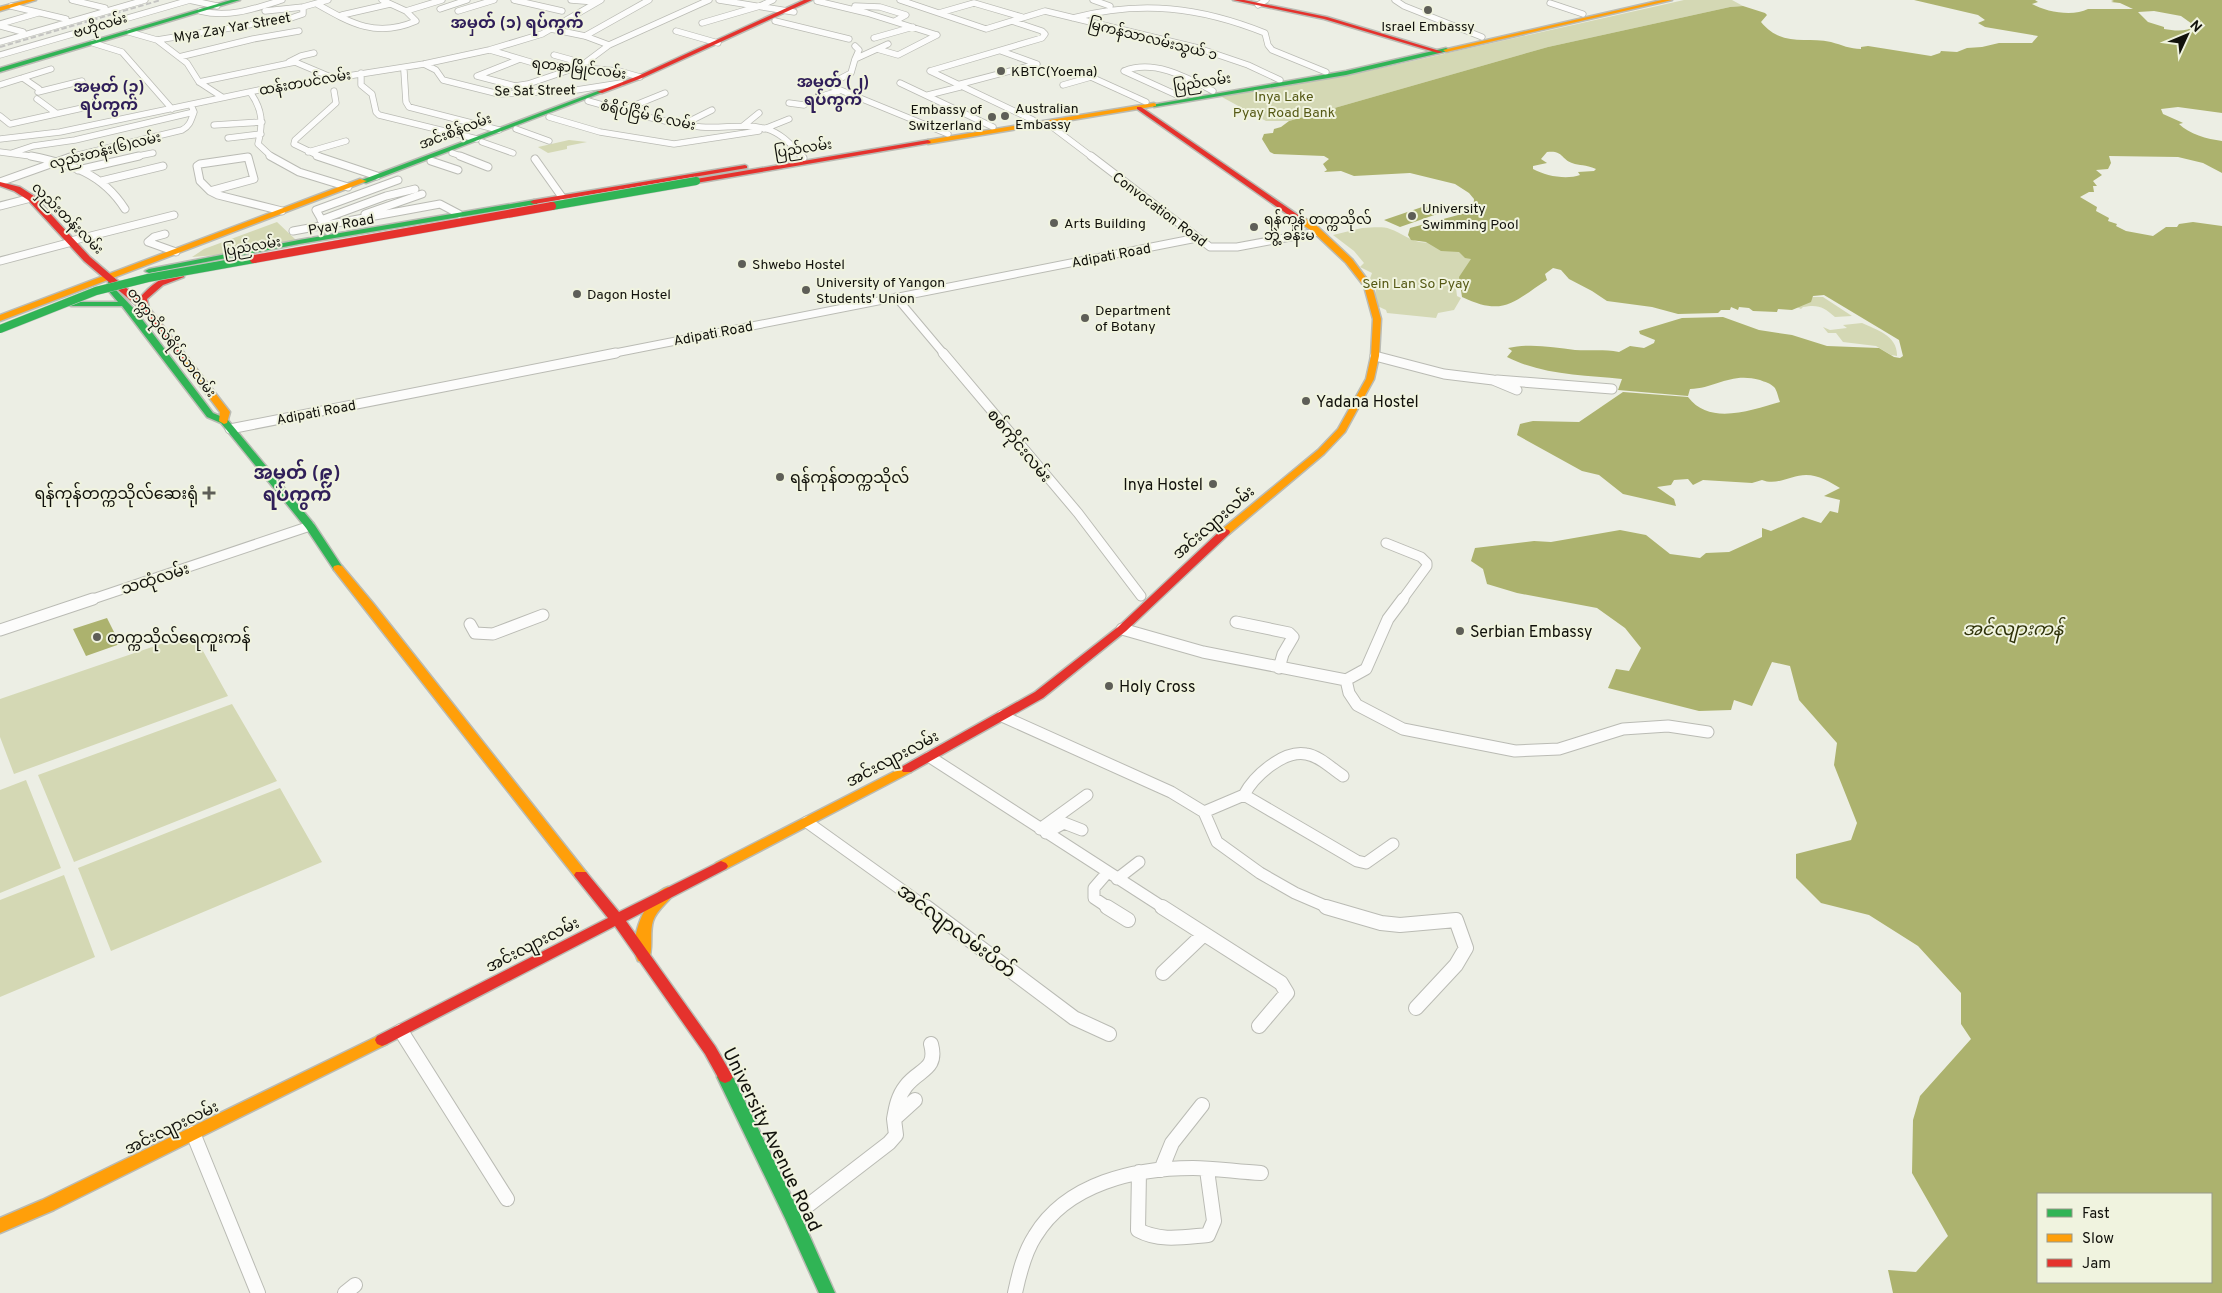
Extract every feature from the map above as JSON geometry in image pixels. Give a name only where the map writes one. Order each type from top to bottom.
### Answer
[{"type":"main road","points":[[8,5],[33,0]]},
{"type":"main road","name":"ဗဟိုလမ်း","points":[[0,70],[237,0]]},
{"type":"main road","name":"အင်းစိန်လမ်း","points":[[113,283],[137,266],[198,249],[395,178],[500,130],[640,77],[815,0]]},
{"type":"main road","points":[[1236,0],[1262,2],[1325,18],[1429,52]]},
{"type":"main road","name":"ပြည်လမ်း","points":[[0,331],[96,291],[148,278],[741,171],[1047,124],[1143,105],[1346,73],[1630,6],[1648,0]]},
{"type":"main road","name":"ပြည်လမ်း","points":[[0,318],[56,297],[190,267],[697,184],[741,171],[803,158],[1118,106],[1143,105],[1179,96],[1263,85],[1280,80],[1429,52],[1482,37],[1584,14],[1669,0]]},
{"type":"main road","name":"အင်းစိန်လမ်း","points":[[113,283],[282,211],[588,102],[690,60],[775,21],[791,11]]},
{"type":"main road","name":"အင်းလျားလမ်း","points":[[0,1226],[48,1205],[401,1031],[807,822],[930,757],[1039,695],[1122,629],[1207,547],[1321,452],[1342,430],[1370,379],[1375,356],[1377,319],[1368,286],[1350,261],[1317,232],[1143,105]]},
{"type":"main road","name":"Pyay Road","points":[[0,324],[92,288],[166,270],[694,177],[741,171]]},
{"type":"main road","name":"Pyay Road","points":[[299,242],[709,172],[741,171]]},
{"type":"main road","name":"လှည်းတန်းလမ်း","points":[[0,183],[17,189],[31,198],[87,259],[113,283]]},
{"type":"main road","name":"ပြည်လမ်း","points":[[280,251],[299,242]]},
{"type":"main road","points":[[145,308],[143,299],[154,287],[190,267],[178,254]]},
{"type":"main road","points":[[87,259],[108,267],[137,266]]},
{"type":"main road","points":[[56,297],[83,280],[89,271],[87,259]]},
{"type":"main road","name":"ပြည်လမ်း","points":[[0,331],[71,304],[113,283]]},
{"type":"main road","name":"တက္ကသိုလ်ရိပ်သာလမ်း","points":[[113,283],[125,304],[210,415],[227,425]]},
{"type":"main road","name":"တက္ကသိုလ်ရိပ်သာလမ်း","points":[[113,283],[145,308],[225,412],[227,425]]},
{"type":"main road","points":[[71,304],[125,304]]},
{"type":"main road","points":[[227,425],[310,526],[336,565],[403,646],[500,776],[617,919],[643,957]]},
{"type":"main road","points":[[643,957],[644,920],[652,908],[668,892]]},
{"type":"main road","name":"University Avenue Road","points":[[643,957],[710,1050],[737,1100],[827,1293]]},
{"type":"street","points":[[72,0],[105,8]]},
{"type":"street","points":[[0,42],[145,0]]},
{"type":"street","points":[[0,55],[189,0],[217,6]]},
{"type":"street","points":[[233,15],[282,0]]},
{"type":"street","name":"Mya Zay Yar Street","points":[[157,40],[286,19],[303,14],[303,7],[328,0]]},
{"type":"street","points":[[317,4],[329,12],[342,15],[375,30],[401,26],[416,20],[406,11],[382,0]]},
{"type":"street","points":[[406,11],[442,0]]},
{"type":"street","points":[[440,9],[467,0]]},
{"type":"street","points":[[458,11],[494,0]]},
{"type":"street","points":[[514,0],[562,11],[568,19]]},
{"type":"street","points":[[562,11],[570,0],[599,1]]},
{"type":"street","points":[[585,36],[649,0]]},
{"type":"street","points":[[520,59],[477,76],[521,86],[581,66],[609,45],[709,0]]},
{"type":"street","points":[[719,0],[791,11]]},
{"type":"street","points":[[702,23],[760,6],[773,0]]},
{"type":"street","points":[[815,0],[894,21],[937,36],[898,55],[877,49]]},
{"type":"street","points":[[900,0],[938,13],[974,3],[1022,17]]},
{"type":"street","points":[[1093,0],[1110,6]]},
{"type":"street","points":[[1395,0],[1404,6],[1482,37]]},
{"type":"street","name":"ထန်းတပင်လမ်း","points":[[0,139],[69,130],[222,97],[424,64],[489,50],[535,38],[599,1]]},
{"type":"street","points":[[1550,3],[1584,14]]},
{"type":"street","points":[[342,15],[390,4]]},
{"type":"street","points":[[1072,18],[1110,6],[1139,4],[1173,9],[1266,34],[1268,45],[1272,50],[1326,72]]},
{"type":"street","points":[[8,5],[66,19]]},
{"type":"street","points":[[846,7],[874,6],[906,15],[894,21]]},
{"type":"street","points":[[200,11],[221,16],[303,7]]},
{"type":"street","name":"မြကန်သာလမ်းသွယ် ၁","points":[[938,13],[986,29],[1042,11],[1198,48],[1248,65],[1280,80]]},
{"type":"street","points":[[0,25],[39,13]]},
{"type":"street","points":[[286,19],[305,35]]},
{"type":"street","points":[[775,21],[849,39]]},
{"type":"street","points":[[1012,21],[1042,31],[1045,34],[1042,38],[930,72],[1033,120]]},
{"type":"street","points":[[253,39],[255,24]]},
{"type":"street","points":[[0,25],[23,32]]},
{"type":"street","points":[[855,59],[888,44],[874,38],[914,27]]},
{"type":"street","points":[[551,29],[585,36],[609,45]]},
{"type":"street","points":[[179,58],[253,39],[299,31]]},
{"type":"street","points":[[676,31],[718,43]]},
{"type":"street","points":[[130,32],[157,40],[193,70],[199,82],[222,97]]},
{"type":"street","points":[[93,43],[122,52],[172,109]]},
{"type":"street","points":[[855,46],[859,50],[851,73],[828,85],[948,134]]},
{"type":"street","name":"ရတနာမြိုင်လမ်း","points":[[489,50],[520,59],[552,65],[571,65],[619,71],[640,77]]},
{"type":"street","points":[[928,95],[1037,64],[1001,51]]},
{"type":"street","points":[[199,82],[288,63],[301,56],[314,54]]},
{"type":"street","points":[[554,55],[572,60],[571,65]]},
{"type":"street","points":[[288,63],[305,65],[333,78]]},
{"type":"street","name":"Se Sat Street","points":[[424,64],[436,70],[443,80],[499,94],[570,91],[625,83]]},
{"type":"street","points":[[1179,96],[1124,71],[1152,66],[1190,82],[1199,83],[1213,91]]},
{"type":"street","points":[[0,85],[50,69]]},
{"type":"street","points":[[404,71],[406,102],[409,108],[500,130]]},
{"type":"street","points":[[361,73],[361,85],[372,94],[376,112],[379,115],[479,140],[513,153]]},
{"type":"street","points":[[22,78],[39,89],[38,92],[82,81]]},
{"type":"street","points":[[1063,85],[1087,78],[1096,78],[1143,105]]},
{"type":"street","points":[[900,83],[993,127]]},
{"type":"street","points":[[789,103],[804,105],[812,99],[839,91]]},
{"type":"street","points":[[250,92],[260,105],[263,117],[258,144],[263,152],[300,172],[348,187]]},
{"type":"street","points":[[334,92],[336,103],[295,140],[294,144],[308,152],[353,170],[377,176]]},
{"type":"street","points":[[622,110],[665,93]]},
{"type":"street","points":[[37,99],[56,113]]},
{"type":"street","name":"စံရိပ်ငြိမ် ၆ လမ်း","points":[[588,102],[683,124],[703,127],[744,126],[766,129]]},
{"type":"street","points":[[12,153],[33,146],[75,140],[185,115],[194,112],[190,104]]},
{"type":"street","points":[[0,116],[10,124],[96,105]]},
{"type":"street","points":[[683,124],[712,110]]},
{"type":"street","name":"လှည်းတန်း(၆)လမ်း","points":[[0,183],[55,162],[182,130],[187,128],[194,112]]},
{"type":"street","points":[[744,126],[759,113]]},
{"type":"street","points":[[549,117],[600,132],[674,144],[690,143],[766,129],[789,119]]},
{"type":"street","points":[[20,122],[23,136]]},
{"type":"street","points":[[214,125],[262,122]]},
{"type":"street","name":"Convocation Road","points":[[1047,124],[1210,247],[1230,248],[1317,232]]},
{"type":"street","points":[[516,129],[549,141]]},
{"type":"street","points":[[766,129],[776,132],[803,158]]},
{"type":"street","points":[[228,138],[261,134]]},
{"type":"street","points":[[308,152],[346,141]]},
{"type":"street","points":[[0,152],[55,162],[101,180],[125,209]]},
{"type":"street","points":[[77,170],[153,153]]},
{"type":"street","points":[[452,153],[488,167]]},
{"type":"street","points":[[210,191],[254,180],[250,159],[244,157],[200,164],[197,166],[199,181],[210,191],[243,203],[282,211]]},
{"type":"street","points":[[536,159],[562,197]]},
{"type":"street","points":[[431,161],[458,170]]},
{"type":"street","points":[[101,180],[163,166]]},
{"type":"street","points":[[325,226],[317,213],[318,209],[395,178],[459,214]]},
{"type":"street","points":[[325,226],[386,196],[415,189]]},
{"type":"street","points":[[362,218],[372,210],[422,194]]},
{"type":"street","points":[[0,206],[31,198]]},
{"type":"street","points":[[293,232],[440,204]]},
{"type":"street","points":[[0,261],[174,215]]},
{"type":"street","points":[[165,234],[154,237],[148,242],[178,254]]},
{"type":"street","name":"Adipati Road","points":[[227,425],[1197,238]]},
{"type":"street","name":"စစ်ကိုင်းလမ်း","points":[[896,297],[1078,513],[1141,596]]},
{"type":"street","points":[[1375,356],[1444,374],[1494,380],[1612,389]]},
{"type":"street","points":[[1494,380],[1517,390]]},
{"type":"street","name":"သထုံလမ်း","points":[[0,630],[310,526]]},
{"type":"street","points":[[1122,629],[1203,652],[1346,680],[1366,669],[1388,619],[1427,566],[1427,563],[1421,557],[1386,543]]},
{"type":"street","points":[[470,624],[475,633],[493,634],[543,615]]},
{"type":"street","points":[[1236,622],[1290,633],[1293,637],[1283,654],[1279,668]]},
{"type":"street","points":[[1346,680],[1349,693],[1357,704],[1403,729],[1515,751],[1559,749],[1623,729],[1668,726],[1708,732]]},
{"type":"street","points":[[1002,716],[1171,792],[1204,812],[1217,842],[1260,873],[1294,893],[1327,907],[1381,923],[1400,925],[1456,920],[1466,948],[1456,965],[1416,1008]]},
{"type":"street","points":[[1244,796],[1246,789],[1262,774],[1283,759],[1297,753],[1307,754],[1343,776]]},
{"type":"street","points":[[930,757],[1112,876],[1281,983],[1287,993],[1259,1026]]},
{"type":"street","points":[[1043,831],[1087,794]]},
{"type":"street","points":[[1204,812],[1244,796]]},
{"type":"street","points":[[1244,796],[1357,860],[1366,863],[1393,844]]},
{"type":"street","name":"အင်လျာလမ်းပိတ်","points":[[807,822],[882,873],[1074,1018],[1109,1034]]},
{"type":"street","points":[[1043,831],[1064,822],[1069,822],[1082,830]]},
{"type":"street","points":[[1128,920],[1094,898],[1094,888],[1139,862]]},
{"type":"street","points":[[1163,973],[1204,934]]},
{"type":"street","points":[[401,1031],[507,1199]]},
{"type":"street","points":[[793,1217],[889,1143],[896,1135],[894,1119],[896,1104],[906,1086],[932,1063],[934,1055],[931,1044]]},
{"type":"street","points":[[894,1119],[915,1100]]},
{"type":"street","points":[[1161,1170],[1164,1154],[1171,1142],[1202,1105]]},
{"type":"street","points":[[193,1134],[258,1293]]},
{"type":"street","points":[[1015,1293],[1020,1273],[1035,1235],[1059,1208],[1089,1188],[1140,1172],[1161,1170],[1187,1168],[1261,1173]]},
{"type":"street","points":[[1140,1172],[1138,1230],[1146,1236],[1160,1237],[1208,1234],[1214,1221],[1207,1170]]},
{"type":"green space","name":"Inya Lake Pyay Road Bank","points":[[1684,0],[1732,0],[1743,6],[1730,7],[1548,47],[1289,121],[1266,121],[1220,96],[1350,75]]},
{"type":"green space","points":[[569,140],[587,142],[567,146],[567,149],[548,153],[538,147]]},
{"type":"green space","points":[[277,222],[296,240],[217,255],[192,257],[204,249]]},
{"type":"green space","name":"Sein Lan So Pyay","points":[[1362,228],[1387,228],[1421,242],[1431,241],[1512,250],[1466,278],[1456,288],[1457,296],[1461,298],[1454,310],[1438,313],[1436,318],[1387,313],[1386,310],[1373,304],[1376,289],[1368,284],[1372,273],[1360,267],[1364,263],[1354,251],[1333,235]]},
{"type":"green space","points":[[1813,297],[1823,297],[1852,316],[1835,317],[1820,307],[1808,306],[1801,309],[1795,306]]},
{"type":"green space","points":[[1862,323],[1886,335],[1894,343],[1897,356],[1891,355],[1876,346],[1843,342],[1836,333],[1828,333],[1823,327],[1830,330],[1847,328],[1843,325]]},
{"type":"green space","points":[[193,633],[228,696],[14,774],[0,737],[0,699]]},
{"type":"green space","points":[[232,704],[277,781],[74,862],[38,775]]},
{"type":"green space","points":[[26,780],[61,868],[0,893],[0,790]]},
{"type":"green space","points":[[280,788],[322,862],[111,951],[78,868]]},
{"type":"green space","points":[[64,875],[95,957],[0,997],[0,900]]},
{"type":"water","name":"အင်လျားကန်","points":[[1914,0],[2035,0],[2038,2],[2032,4],[2038,7],[2052,11],[2075,13],[2088,9],[2133,9],[2120,3],[2111,2],[2114,1],[2111,0],[2222,0],[2222,113],[2178,107],[2161,109],[2163,114],[2183,123],[2179,124],[2188,131],[2222,141],[2222,173],[2203,163],[2178,157],[2109,156],[2111,163],[2108,169],[2096,170],[2102,175],[2093,181],[2097,186],[2093,186],[2094,192],[2089,192],[2080,197],[2097,207],[2096,211],[2109,218],[2108,221],[2117,224],[2116,226],[2126,231],[2153,236],[2166,227],[2177,227],[2179,224],[2193,222],[2222,226],[2222,1293],[1893,1293],[1888,1270],[1916,1272],[1948,1236],[1912,1173],[1913,1120],[1920,1096],[1971,1039],[1961,1024],[1961,993],[1918,946],[1869,915],[1821,903],[1796,878],[1796,854],[1851,840],[1857,823],[1834,765],[1837,743],[1799,700],[1790,666],[1772,662],[1752,706],[1734,700],[1731,710],[1699,711],[1608,688],[1616,669],[1629,671],[1641,648],[1625,628],[1597,608],[1517,593],[1487,584],[1483,569],[1471,561],[1475,548],[1534,541],[1551,542],[1620,530],[1646,535],[1670,554],[1700,558],[1706,553],[1729,552],[1762,537],[1762,528],[1771,531],[1803,517],[1821,523],[1830,511],[1838,513],[1840,500],[1824,496],[1840,488],[1824,479],[1811,475],[1800,475],[1773,482],[1762,480],[1752,483],[1703,480],[1693,485],[1688,479],[1674,480],[1671,485],[1657,487],[1674,499],[1676,506],[1623,494],[1599,475],[1582,471],[1517,435],[1520,424],[1533,421],[1579,422],[1623,392],[1688,397],[1697,406],[1708,411],[1719,413],[1744,412],[1780,402],[1775,388],[1769,384],[1749,378],[1732,379],[1690,389],[1688,396],[1618,390],[1622,379],[1563,373],[1534,367],[1507,357],[1512,351],[1508,348],[1533,346],[1619,352],[1630,346],[1644,348],[1654,343],[1655,340],[1640,334],[1639,331],[1682,318],[1723,317],[1759,330],[1792,335],[1827,346],[1879,348],[1894,357],[1900,358],[1903,356],[1899,340],[1824,295],[1813,296],[1811,302],[1792,310],[1778,309],[1777,312],[1753,311],[1749,308],[1739,307],[1738,310],[1731,307],[1730,310],[1721,310],[1718,313],[1678,314],[1652,307],[1607,301],[1569,279],[1561,270],[1553,268],[1545,274],[1547,280],[1508,304],[1488,306],[1476,303],[1462,297],[1459,277],[1471,259],[1465,258],[1459,252],[1441,251],[1426,242],[1411,240],[1408,235],[1410,228],[1473,211],[1474,199],[1469,193],[1455,184],[1410,173],[1354,176],[1341,171],[1324,172],[1327,170],[1323,164],[1329,159],[1324,156],[1274,154],[1270,152],[1262,139],[1264,134],[1273,133],[1274,129],[1281,127],[1289,121],[1548,47],[1730,7],[1743,6],[1765,13],[1767,15],[1761,22],[1769,30],[1794,40],[1821,40],[1850,48],[1861,49],[1861,47],[1868,46],[1931,56],[1941,51],[1957,52],[1967,48],[1999,43],[2032,43],[2038,36],[1985,27],[1978,23],[1985,20],[1978,15]],"holes":[[[2154,11],[2181,16],[2195,26],[2181,30],[2164,29],[2164,27],[2148,22],[2138,12]],[[1547,152],[1556,152],[1572,163],[1596,169],[1594,171],[1578,172],[1580,175],[1569,177],[1556,177],[1533,169],[1533,166],[1547,163],[1541,159]]]},
{"type":"water","name":"University Swimming Pool","points":[[1425,206],[1440,213],[1400,227],[1384,220]]},
{"type":"water","name":"တက္ကသိုလ်ရေကူးကန်","points":[[107,618],[120,644],[86,656],[73,629]]},
{"type":"railway","points":[[0,47],[161,0]]},
{"type":"traffic: fast","points":[[0,70],[237,0]]},
{"type":"traffic: fast","points":[[1154,105],[1346,73],[1446,50]]},
{"type":"traffic: fast","points":[[363,181],[600,92]]},
{"type":"traffic: fast","points":[[552,206],[696,181]]},
{"type":"traffic: fast","points":[[149,271],[299,242],[534,202]]},
{"type":"traffic: fast","points":[[0,329],[96,291],[148,278],[254,259]]},
{"type":"traffic: fast","points":[[112,280],[111,289],[132,312],[210,415],[224,421],[310,526],[338,568]]},
{"type":"traffic: fast","points":[[71,304],[125,304]]},
{"type":"traffic: fast","points":[[725,1077],[793,1217],[827,1293]]},
{"type":"traffic: slow","points":[[0,9],[33,0]]},
{"type":"traffic: slow","points":[[1446,50],[1669,0]]},
{"type":"traffic: slow","points":[[928,142],[1154,105]]},
{"type":"traffic: slow","points":[[0,318],[363,181]]},
{"type":"traffic: slow","points":[[1225,532],[1321,452],[1342,430],[1370,379],[1375,356],[1377,319],[1368,286],[1349,261],[1315,229],[1300,219]]},
{"type":"traffic: slow","points":[[185,360],[225,412],[224,421]]},
{"type":"traffic: slow","points":[[338,568],[581,875]]},
{"type":"traffic: slow","points":[[721,866],[907,769]]},
{"type":"traffic: slow","points":[[643,957],[643,936],[646,921],[649,914],[668,892]]},
{"type":"traffic: slow","points":[[0,1226],[48,1205],[382,1040]]},
{"type":"traffic: jam","points":[[600,92],[640,77],[809,0]]},
{"type":"traffic: jam","points":[[1236,0],[1325,18],[1440,52]]},
{"type":"traffic: jam","points":[[1139,108],[1300,219]]},
{"type":"traffic: jam","points":[[696,181],[928,142]]},
{"type":"traffic: jam","points":[[534,202],[745,167]]},
{"type":"traffic: jam","points":[[0,184],[17,189],[31,198],[87,259],[145,308],[185,360]]},
{"type":"traffic: jam","points":[[254,259],[552,206]]},
{"type":"traffic: jam","points":[[145,308],[143,299],[151,290],[165,281],[181,275]]},
{"type":"traffic: jam","points":[[907,769],[1039,695],[1122,629],[1225,532]]},
{"type":"traffic: jam","points":[[382,1040],[721,866]]},
{"type":"traffic: jam","points":[[581,875],[617,919],[710,1050],[725,1077]]},
{"type":"place","name":"Israel Embassy","points":[[1428,10]]},
{"type":"place","name":"KBTC(Yoema)","points":[[1001,71]]},
{"type":"place","name":"Australian Embassy","points":[[1005,116]]},
{"type":"place","name":"Embassy of Switzerland","points":[[992,117]]},
{"type":"place","name":"University Swimming Pool","points":[[1412,216]]},
{"type":"place","name":"Arts Building","points":[[1054,223]]},
{"type":"place","name":"ရန်ကုန် တက္ကသိုလ် ဘွဲ့ ခန်းမ","points":[[1254,227]]},
{"type":"place","name":"Shwebo Hostel","points":[[742,264]]},
{"type":"place","name":"University of Yangon Students' Union","points":[[806,290]]},
{"type":"place","name":"Dagon Hostel","points":[[577,294]]},
{"type":"place","name":"Department of Botany","points":[[1085,318]]},
{"type":"place","name":"Yadana Hostel","points":[[1306,401]]},
{"type":"place","name":"ရန်ကုန်တက္ကသိုလ်","points":[[780,477]]},
{"type":"place","name":"Inya Hostel","points":[[1213,484]]},
{"type":"place","name":"ရန်ကုန်တက္ကသိုလ်ဆေးရုံ","points":[[209,493]]},
{"type":"place","name":"Serbian Embassy","points":[[1460,631]]},
{"type":"place","name":"တက္ကသိုလ်ရေကူးကန်","points":[[97,637]]},
{"type":"place","name":"Holy Cross","points":[[1109,686]]},
{"type":"district","name":"အမှတ် (၁) ရပ်ကွက်","points":[[517,22]]},
{"type":"district","name":"အမှတ် (၂) ရပ်ကွက်","points":[[833,90]]},
{"type":"district","name":"အမှတ် (၃) ရပ်ကွက်","points":[[109,95]]},
{"type":"district","name":"အမှတ် (၉) ရပ်ကွက်","points":[[297,483]]}]
